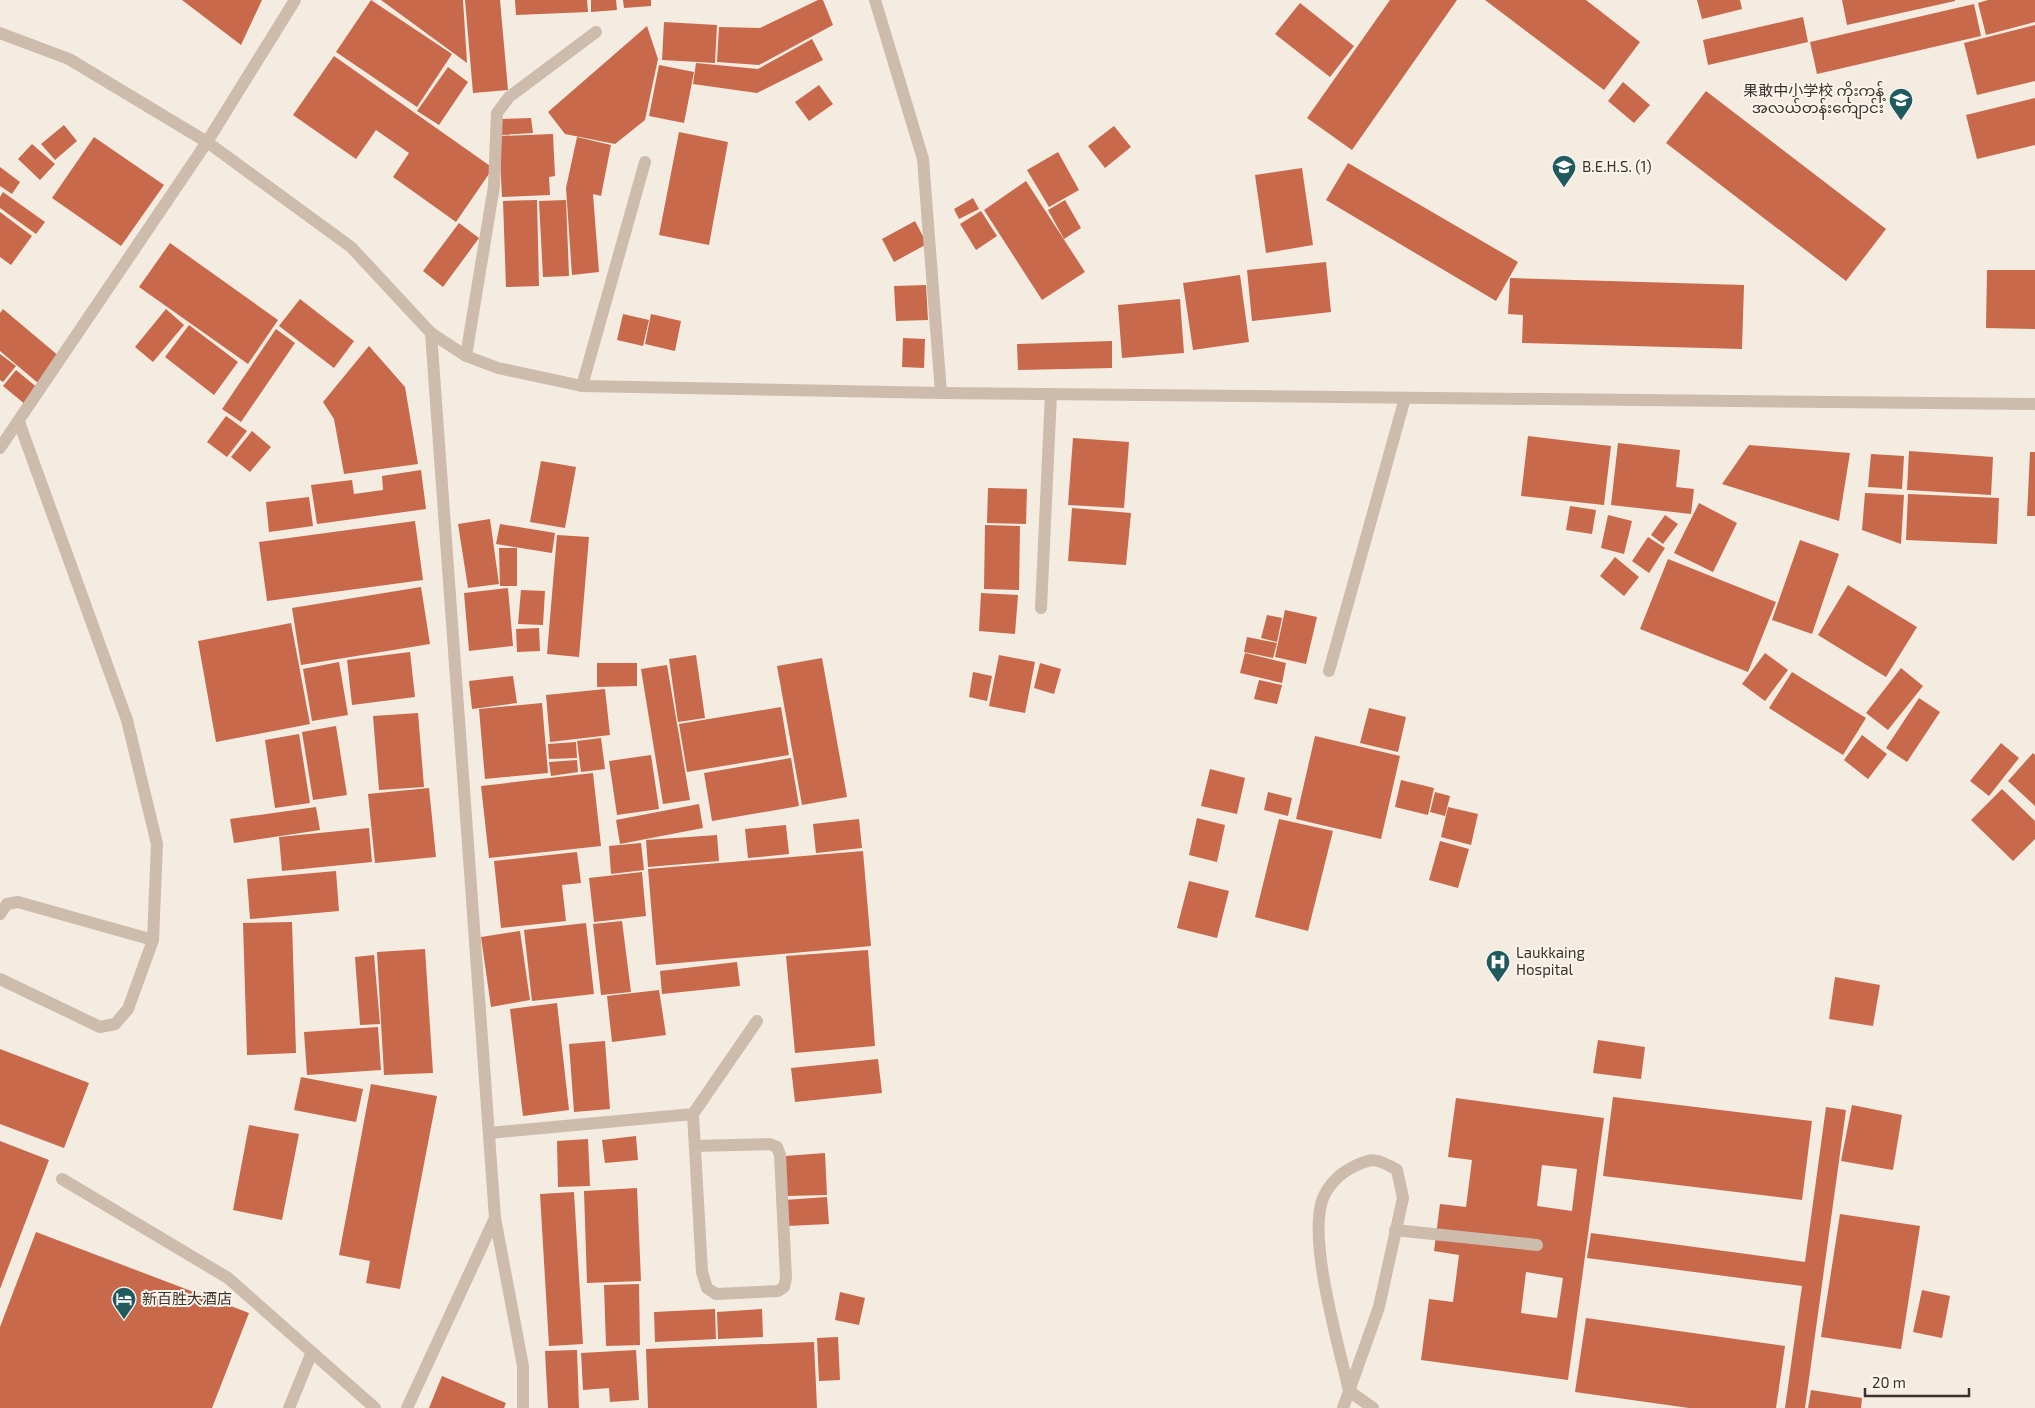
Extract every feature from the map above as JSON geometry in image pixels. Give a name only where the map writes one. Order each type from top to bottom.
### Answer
[{"type":"street","points":[[0,448],[207,142],[295,0]]},
{"type":"street","points":[[875,0],[923,159],[941,393]]},
{"type":"street","points":[[466,356],[494,186],[497,112],[509,97],[596,32]]},
{"type":"street","points":[[0,33],[70,59],[207,142],[351,247],[431,332],[466,356],[498,368],[582,386],[941,393],[2035,404]]},
{"type":"street","points":[[582,386],[645,162]]},
{"type":"street","points":[[431,332],[494,1218],[522,1366],[523,1408]]},
{"type":"street","points":[[1041,608],[1051,394]]},
{"type":"street","points":[[1329,671],[1405,398]]},
{"type":"street","points":[[0,979],[100,1027],[115,1024],[128,1009],[154,940],[157,844],[127,720],[19,422]]},
{"type":"street","points":[[0,914],[7,904],[18,902],[154,940]]},
{"type":"street","points":[[695,1146],[770,1144],[777,1146],[780,1155],[786,1278],[784,1287],[778,1291],[716,1294],[707,1288],[702,1272],[693,1114],[757,1021]]},
{"type":"street","points":[[489,1133],[693,1114]]},
{"type":"street","points":[[1343,1408],[1349,1391],[1379,1307],[1403,1198],[1397,1170],[1379,1160],[1362,1162],[1346,1170],[1333,1182],[1323,1199],[1318,1228],[1324,1280],[1349,1391],[1373,1408]]},
{"type":"street","points":[[62,1179],[228,1278],[375,1408]]},
{"type":"street","points":[[407,1408],[494,1218]]},
{"type":"street","points":[[1395,1230],[1536,1245]]},
{"type":"street","points":[[289,1408],[312,1352]]},
{"type":"building","points":[[182,0],[262,0],[241,45]]},
{"type":"building","points":[[371,0],[452,54],[417,107],[336,52]]},
{"type":"building","points":[[381,0],[463,0],[467,63]]},
{"type":"building","points":[[465,0],[500,0],[508,90],[473,93]]},
{"type":"building","points":[[515,0],[587,0],[588,12],[516,15]]},
{"type":"building","points":[[591,0],[616,0],[617,10],[591,12]]},
{"type":"building","points":[[623,0],[651,0],[651,6],[624,8]]},
{"type":"building","points":[[818,0],[823,0],[833,25],[759,65],[717,62],[719,27],[760,28]]},
{"type":"building","points":[[1390,0],[1457,0],[1352,150],[1307,118]]},
{"type":"building","points":[[1485,0],[1586,0],[1640,42],[1604,90]]},
{"type":"building","points":[[1697,0],[1740,0],[1742,9],[1702,19]]},
{"type":"building","points":[[1842,0],[1955,0],[1955,1],[1847,25]]},
{"type":"building","points":[[1988,0],[2035,0],[2035,22],[1986,35],[1978,3]]},
{"type":"building","points":[[1300,3],[1354,46],[1330,77],[1275,34]]},
{"type":"building","points":[[1974,4],[1981,36],[1817,74],[1810,42]]},
{"type":"building","points":[[1803,17],[1808,42],[1708,65],[1703,40]]},
{"type":"building","points":[[664,22],[717,25],[715,63],[662,60]]},
{"type":"building","points":[[2035,25],[2035,81],[1977,95],[1964,43]]},
{"type":"building","points":[[647,26],[658,59],[645,120],[615,144],[565,134],[548,112]]},
{"type":"building","points":[[812,39],[823,60],[757,93],[693,84],[696,63],[758,69]]},
{"type":"building","points":[[334,56],[493,168],[456,222],[393,177],[409,153],[376,130],[356,159],[293,115]]},
{"type":"building","points":[[659,65],[694,72],[684,123],[649,116]]},
{"type":"building","points":[[448,67],[468,82],[439,125],[417,111]]},
{"type":"building","points":[[1623,82],[1650,105],[1634,123],[1608,101]]},
{"type":"building","points":[[819,85],[833,104],[809,121],[795,102]]},
{"type":"building","points":[[1706,91],[1886,229],[1846,281],[1666,143]]},
{"type":"building","points":[[2035,98],[2035,145],[1977,159],[1966,115]]},
{"type":"building","points":[[531,118],[533,133],[500,135],[499,119]]},
{"type":"building","points":[[64,125],[77,141],[55,160],[41,144]]},
{"type":"building","points":[[1114,126],[1131,147],[1105,168],[1088,146]]},
{"type":"building","points":[[679,132],[728,142],[709,245],[659,235]]},
{"type":"building","points":[[553,134],[555,176],[549,177],[550,195],[502,197],[499,136]]},
{"type":"building","points":[[94,137],[164,185],[121,246],[52,198]]},
{"type":"building","points":[[577,137],[611,145],[601,196],[593,194],[599,272],[572,275],[566,188]]},
{"type":"building","points":[[32,144],[55,164],[40,180],[18,159]]},
{"type":"building","points":[[1058,152],[1079,190],[1049,207],[1027,170]]},
{"type":"building","points":[[1348,163],[1518,262],[1496,301],[1326,200]]},
{"type":"building","points":[[0,167],[20,182],[12,194],[0,186]]},
{"type":"building","points":[[1302,168],[1313,245],[1266,253],[1255,175]]},
{"type":"building","points":[[1026,181],[1085,272],[1042,300],[984,210]]},
{"type":"building","points":[[3,192],[45,222],[36,234],[0,208],[0,197]]},
{"type":"building","points":[[973,198],[979,209],[959,219],[954,209]]},
{"type":"building","points":[[537,200],[539,286],[506,287],[503,201]]},
{"type":"building","points":[[566,200],[569,276],[543,277],[539,201]]},
{"type":"building","points":[[1065,200],[1081,228],[1064,239],[1048,210]]},
{"type":"building","points":[[981,211],[997,236],[976,250],[960,224]]},
{"type":"building","points":[[0,212],[32,236],[11,265],[0,257]]},
{"type":"building","points":[[915,221],[927,244],[894,262],[882,239]]},
{"type":"building","points":[[459,223],[479,238],[443,287],[423,271]]},
{"type":"building","points":[[170,243],[278,320],[248,364],[139,287]]},
{"type":"building","points":[[1326,262],[1331,312],[1252,321],[1247,270]]},
{"type":"building","points":[[1987,270],[2035,270],[2035,329],[1986,328]]},
{"type":"building","points":[[1240,275],[1249,342],[1193,350],[1183,283]]},
{"type":"building","points":[[1510,278],[1744,285],[1742,349],[1522,343],[1523,315],[1508,314]]},
{"type":"building","points":[[926,285],[928,320],[896,321],[894,286]]},
{"type":"building","points":[[300,299],[354,341],[334,368],[279,326]]},
{"type":"building","points":[[1180,299],[1184,353],[1122,358],[1118,305]]},
{"type":"building","points":[[3,309],[60,357],[38,383],[0,351],[0,313]]},
{"type":"building","points":[[166,309],[184,325],[153,362],[135,347]]},
{"type":"building","points":[[623,314],[649,320],[643,346],[617,340]]},
{"type":"building","points":[[651,314],[681,321],[675,351],[645,344]]},
{"type":"building","points":[[189,325],[238,362],[214,395],[165,357]]},
{"type":"building","points":[[276,329],[295,343],[241,422],[222,409]]},
{"type":"building","points":[[903,338],[925,339],[924,368],[902,367]]},
{"type":"building","points":[[1112,341],[1112,368],[1018,370],[1017,344]]},
{"type":"building","points":[[369,346],[405,387],[418,464],[344,474],[334,419],[323,402]]},
{"type":"building","points":[[0,354],[16,366],[3,382],[0,380]]},
{"type":"building","points":[[16,370],[39,389],[26,405],[3,386]]},
{"type":"building","points":[[226,416],[247,431],[227,457],[207,442]]},
{"type":"building","points":[[252,431],[271,447],[250,472],[231,457]]},
{"type":"building","points":[[1528,436],[1611,446],[1604,505],[1521,496]]},
{"type":"building","points":[[1073,438],[1129,442],[1124,508],[1068,505]]},
{"type":"building","points":[[1618,443],[1680,450],[1676,487],[1694,489],[1691,514],[1611,505]]},
{"type":"building","points":[[1749,445],[1850,453],[1839,521],[1722,484]]},
{"type":"building","points":[[1909,451],[1993,457],[1991,495],[1907,490]]},
{"type":"building","points":[[2030,452],[2035,452],[2035,516],[2027,516]]},
{"type":"building","points":[[1871,454],[1904,456],[1902,489],[1868,487]]},
{"type":"building","points":[[541,461],[576,467],[565,528],[530,522]]},
{"type":"building","points":[[421,470],[426,509],[317,524],[311,485],[352,480],[354,494],[383,490],[382,476]]},
{"type":"building","points":[[988,488],[1027,489],[1026,524],[987,523]]},
{"type":"building","points":[[1865,493],[1904,495],[1901,544],[1862,530]]},
{"type":"building","points":[[1908,494],[1999,498],[1997,544],[1906,540]]},
{"type":"building","points":[[309,497],[313,526],[269,532],[266,502]]},
{"type":"building","points":[[1699,503],[1737,523],[1713,572],[1674,553]]},
{"type":"building","points":[[1570,506],[1596,510],[1592,534],[1566,530]]},
{"type":"building","points":[[1072,508],[1131,513],[1126,565],[1068,561]]},
{"type":"building","points":[[1608,515],[1632,521],[1624,554],[1601,548]]},
{"type":"building","points":[[1665,515],[1678,524],[1663,544],[1651,535]]},
{"type":"building","points":[[490,519],[499,584],[468,588],[458,524]]},
{"type":"building","points":[[415,521],[423,580],[267,601],[259,542]]},
{"type":"building","points":[[500,524],[555,533],[552,553],[496,544]]},
{"type":"building","points":[[985,525],[1020,526],[1019,590],[984,589]]},
{"type":"building","points":[[557,535],[589,537],[579,657],[547,654]]},
{"type":"building","points":[[1648,537],[1665,548],[1649,573],[1632,561]]},
{"type":"building","points":[[1800,540],[1839,554],[1812,634],[1772,620]]},
{"type":"building","points":[[499,548],[517,548],[517,586],[500,586]]},
{"type":"building","points":[[1615,557],[1639,577],[1624,596],[1600,576]]},
{"type":"building","points":[[1668,559],[1776,602],[1748,672],[1640,629]]},
{"type":"building","points":[[1848,585],[1917,627],[1886,677],[1818,635]]},
{"type":"building","points":[[421,587],[430,644],[301,665],[292,608]]},
{"type":"building","points":[[508,588],[513,646],[469,651],[464,593]]},
{"type":"building","points":[[521,590],[545,591],[543,625],[518,624]]},
{"type":"building","points":[[981,593],[1018,595],[1015,634],[979,631]]},
{"type":"building","points":[[1285,610],[1317,617],[1306,664],[1275,657]]},
{"type":"building","points":[[1267,615],[1282,618],[1277,642],[1261,638]]},
{"type":"building","points":[[291,623],[310,724],[216,742],[198,641]]},
{"type":"building","points":[[539,628],[540,651],[517,652],[516,629]]},
{"type":"building","points":[[1247,637],[1277,643],[1273,658],[1244,652]]},
{"type":"building","points":[[410,652],[415,697],[352,705],[347,660]]},
{"type":"building","points":[[1245,653],[1286,663],[1282,683],[1240,673]]},
{"type":"building","points":[[1765,653],[1788,670],[1765,701],[1742,684]]},
{"type":"building","points":[[696,655],[705,718],[678,722],[669,659]]},
{"type":"building","points":[[999,655],[1035,662],[1025,713],[989,706]]},
{"type":"building","points":[[822,658],[847,797],[802,805],[777,666]]},
{"type":"building","points":[[339,662],[348,715],[312,721],[303,669]]},
{"type":"building","points":[[597,663],[637,663],[637,686],[597,687]]},
{"type":"building","points":[[1040,663],[1061,669],[1054,694],[1034,688]]},
{"type":"building","points":[[667,665],[690,800],[663,804],[641,669]]},
{"type":"building","points":[[1901,668],[1923,686],[1888,730],[1866,713]]},
{"type":"building","points":[[973,672],[992,676],[987,701],[969,697]]},
{"type":"building","points":[[1792,672],[1866,718],[1843,755],[1769,708]]},
{"type":"building","points":[[513,676],[517,703],[472,709],[469,681]]},
{"type":"building","points":[[1259,680],[1282,685],[1277,704],[1254,699]]},
{"type":"building","points":[[605,689],[610,735],[550,742],[546,695]]},
{"type":"building","points":[[1919,698],[1940,712],[1907,762],[1886,748]]},
{"type":"building","points":[[542,703],[548,773],[485,779],[479,709]]},
{"type":"building","points":[[781,707],[789,755],[687,772],[679,724]]},
{"type":"building","points":[[1369,708],[1406,717],[1398,752],[1360,743]]},
{"type":"building","points":[[418,713],[424,787],[379,790],[373,716]]},
{"type":"building","points":[[336,726],[347,795],[313,800],[302,732]]},
{"type":"building","points":[[299,734],[310,803],[275,808],[265,740]]},
{"type":"building","points":[[1862,735],[1887,754],[1868,779],[1844,760]]},
{"type":"building","points":[[1315,736],[1400,756],[1381,839],[1296,819]]},
{"type":"building","points":[[601,738],[605,769],[581,772],[577,741]]},
{"type":"building","points":[[576,742],[577,758],[549,759],[548,744]]},
{"type":"building","points":[[2001,743],[2019,758],[1989,796],[1970,781]]},
{"type":"building","points":[[2033,753],[2035,755],[2035,806],[2008,781]]},
{"type":"building","points":[[651,755],[659,809],[617,815],[609,761]]},
{"type":"building","points":[[791,758],[799,806],[712,821],[704,773]]},
{"type":"building","points":[[577,760],[578,772],[551,776],[549,762]]},
{"type":"building","points":[[1210,769],[1245,778],[1237,814],[1201,806]]},
{"type":"building","points":[[593,773],[601,846],[489,858],[481,786]]},
{"type":"building","points":[[1401,780],[1434,788],[1428,815],[1395,807]]},
{"type":"building","points":[[429,788],[436,857],[375,863],[368,794]]},
{"type":"building","points":[[2002,789],[2035,821],[2035,839],[2013,861],[1971,820]]},
{"type":"building","points":[[1268,792],[1292,798],[1288,816],[1264,810]]},
{"type":"building","points":[[1435,792],[1450,796],[1445,816],[1430,812]]},
{"type":"building","points":[[699,804],[703,828],[620,844],[616,820]]},
{"type":"building","points":[[316,807],[320,830],[234,843],[230,819]]},
{"type":"building","points":[[1448,807],[1478,814],[1471,845],[1441,837]]},
{"type":"building","points":[[1197,818],[1225,825],[1217,862],[1189,855]]},
{"type":"building","points":[[859,819],[862,848],[816,853],[813,824]]},
{"type":"building","points":[[1279,819],[1333,831],[1308,931],[1255,917]]},
{"type":"building","points":[[786,825],[789,854],[748,858],[745,829]]},
{"type":"building","points":[[369,828],[372,862],[282,871],[279,837]]},
{"type":"building","points":[[717,835],[719,861],[648,867],[646,840]]},
{"type":"building","points":[[1440,841],[1469,849],[1458,888],[1429,880]]},
{"type":"building","points":[[641,843],[644,870],[611,874],[609,846]]},
{"type":"building","points":[[863,851],[871,946],[656,965],[648,869]]},
{"type":"building","points":[[577,852],[581,883],[562,885],[566,921],[501,928],[494,861]]},
{"type":"building","points":[[336,871],[339,911],[250,919],[247,879]]},
{"type":"building","points":[[642,872],[646,916],[594,922],[589,878]]},
{"type":"building","points":[[1189,881],[1229,891],[1217,938],[1177,928]]},
{"type":"building","points":[[622,921],[631,992],[601,995],[593,924]]},
{"type":"building","points":[[292,922],[296,1053],[247,1055],[243,923]]},
{"type":"building","points":[[586,923],[594,994],[532,1001],[524,930]]},
{"type":"building","points":[[520,931],[530,1000],[491,1007],[481,937]]},
{"type":"building","points":[[425,949],[433,1073],[384,1075],[377,952]]},
{"type":"building","points":[[868,950],[875,1046],[795,1053],[786,956]]},
{"type":"building","points":[[374,955],[380,1024],[360,1025],[355,957]]},
{"type":"building","points":[[737,962],[740,986],[662,994],[660,971]]},
{"type":"building","points":[[1835,977],[1880,985],[1873,1026],[1829,1019]]},
{"type":"building","points":[[659,990],[666,1035],[612,1042],[607,996]]},
{"type":"building","points":[[557,1003],[569,1110],[523,1116],[510,1009]]},
{"type":"building","points":[[378,1027],[381,1070],[307,1075],[304,1032]]},
{"type":"building","points":[[1598,1040],[1645,1047],[1641,1079],[1593,1073]]},
{"type":"building","points":[[605,1041],[610,1109],[574,1112],[569,1044]]},
{"type":"building","points":[[0,1049],[89,1083],[64,1148],[0,1124]]},
{"type":"building","points":[[878,1059],[882,1093],[795,1102],[791,1068]]},
{"type":"building","points":[[301,1077],[363,1089],[356,1122],[294,1110]]},
{"type":"building","points":[[371,1084],[437,1096],[400,1289],[366,1283],[370,1261],[339,1255]]},
{"type":"building","points":[[1613,1097],[1812,1121],[1802,1200],[1603,1176]]},
{"type":"building","points":[[1456,1098],[1604,1118],[1568,1380],[1421,1360],[1429,1299],[1453,1302],[1459,1255],[1434,1251],[1440,1204],[1466,1207],[1472,1160],[1448,1157]],"holes":[[[1542,1165],[1577,1169],[1572,1211],[1537,1206]],[[1526,1272],[1563,1278],[1557,1318],[1521,1313]]]},
{"type":"building","points":[[1852,1105],[1902,1115],[1893,1170],[1841,1161]]},
{"type":"building","points":[[1826,1107],[1846,1110],[1805,1408],[1785,1408],[1802,1286],[1587,1258],[1591,1233],[1805,1262]]},
{"type":"building","points":[[249,1125],[299,1134],[282,1220],[233,1210]]},
{"type":"building","points":[[636,1136],[638,1160],[605,1163],[602,1140]]},
{"type":"building","points":[[588,1139],[590,1186],[558,1187],[557,1141]]},
{"type":"building","points":[[0,1141],[49,1160],[0,1289]]},
{"type":"building","points":[[825,1153],[827,1195],[787,1196],[785,1156]]},
{"type":"building","points":[[637,1188],[641,1281],[587,1283],[584,1191]]},
{"type":"building","points":[[574,1192],[583,1344],[549,1346],[540,1194]]},
{"type":"building","points":[[827,1197],[829,1224],[787,1226],[785,1200]]},
{"type":"building","points":[[1840,1214],[1920,1226],[1901,1349],[1821,1337]]},
{"type":"building","name":"新百胜大酒店","points":[[36,1232],[249,1313],[212,1408],[0,1408],[0,1327]]},
{"type":"building","points":[[639,1284],[640,1345],[606,1346],[604,1285]]},
{"type":"building","points":[[1922,1290],[1950,1296],[1942,1338],[1913,1332]]},
{"type":"building","points":[[840,1292],[865,1298],[859,1325],[835,1320]]},
{"type":"building","points":[[715,1309],[716,1339],[655,1342],[654,1312]]},
{"type":"building","points":[[762,1309],[763,1337],[718,1339],[717,1312]]},
{"type":"building","points":[[1586,1318],[1785,1346],[1776,1408],[1689,1408],[1575,1392]]},
{"type":"building","points":[[838,1337],[840,1380],[819,1381],[817,1338]]},
{"type":"building","points":[[814,1342],[817,1408],[648,1408],[646,1349]]},
{"type":"building","points":[[577,1350],[579,1408],[548,1408],[545,1351]]},
{"type":"building","points":[[636,1350],[639,1400],[610,1402],[609,1388],[583,1390],[581,1353]]},
{"type":"building","points":[[442,1376],[506,1403],[504,1408],[429,1408]]},
{"type":"building","points":[[1811,1390],[1862,1398],[1861,1408],[1808,1408]]},
{"type":"place","name":"果敢中小学校 ကိုးကန့် အလယ်တန်းကျောင်း","points":[[1901,121]]},
{"type":"place","name":"B.E.H.S. (1)","points":[[1564,188]]},
{"type":"place","name":"Laukkaing Hospital","points":[[1498,983]]},
{"type":"place","name":"新百胜大酒店","points":[[124,1320]]}]
